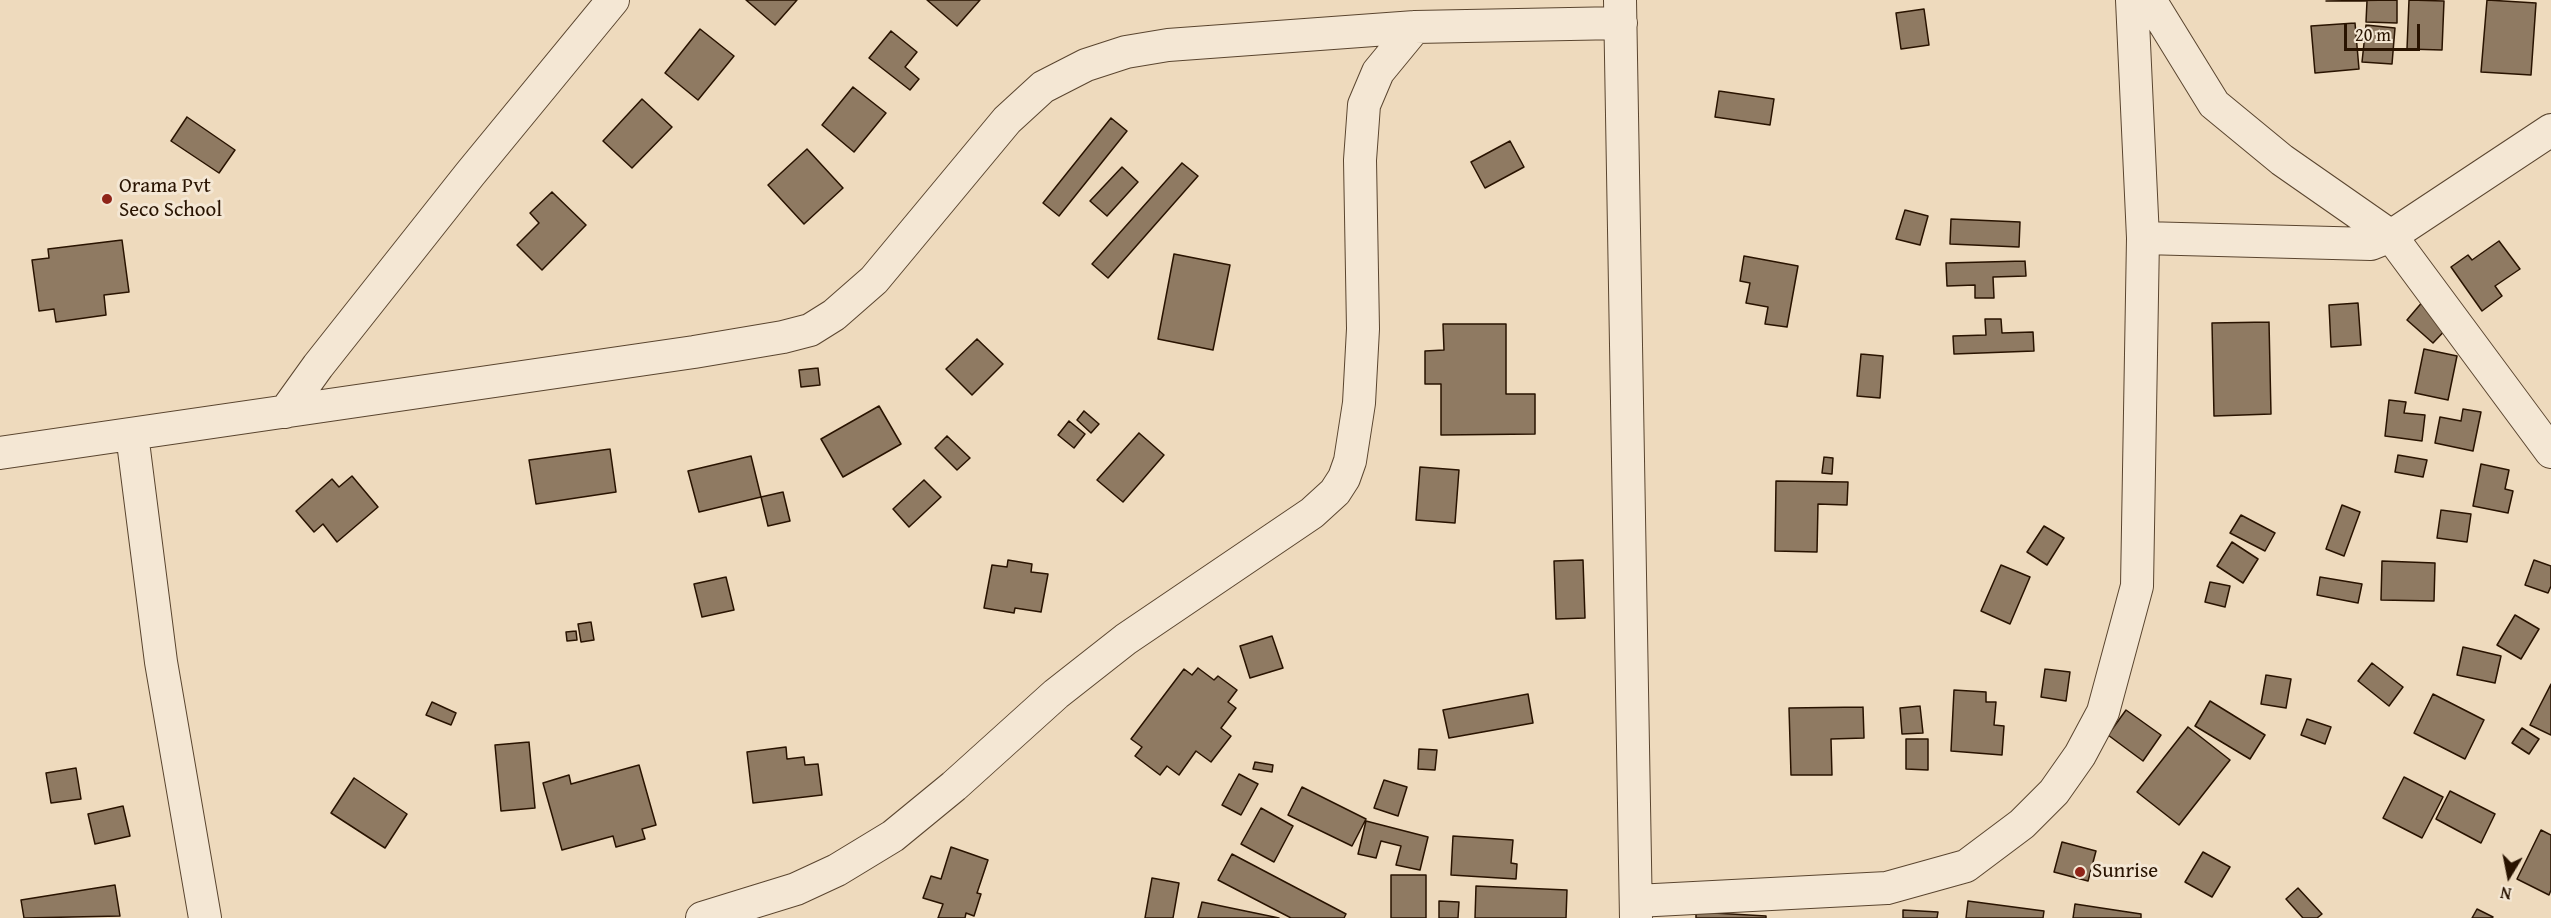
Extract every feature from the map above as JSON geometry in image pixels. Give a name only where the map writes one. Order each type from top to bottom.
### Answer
[{"type":"street","points":[[285,412],[318,366],[613,0]]},
{"type":"street","points":[[0,453],[694,352],[783,337],[810,330],[834,315],[874,280],[1007,120],[1043,87],[1086,65],[1126,52],[1168,45],[1621,12],[1636,910],[1887,888],[1966,866],[2022,824],[2054,792],[2080,755],[2103,712],[2137,586],[2143,238],[2132,0]]},
{"type":"street","points":[[2150,0],[2214,104],[2282,160],[2391,236],[2551,452]]},
{"type":"street","points":[[702,918],[796,889],[837,870],[893,836],[954,786],[1056,693],[1117,646],[1312,513],[1335,492],[1344,478],[1350,461],[1359,403],[1363,329],[1359,160],[1364,105],[1378,72],[1415,27]]},
{"type":"street","points":[[2143,238],[2371,244],[2391,236],[2551,130]]},
{"type":"street","points":[[132,434],[161,662],[205,918]]},
{"type":"building","points":[[746,0],[797,0],[775,25]]},
{"type":"building","points":[[927,0],[980,0],[957,26]]},
{"type":"building","points":[[2397,0],[2397,23],[2366,22],[2367,1],[2326,1]]},
{"type":"building","points":[[2409,0],[2444,1],[2442,50],[2407,49]]},
{"type":"building","points":[[2487,0],[2536,3],[2531,75],[2481,72]]},
{"type":"building","points":[[1924,9],[1929,45],[1901,49],[1896,13]]},
{"type":"building","points":[[2355,23],[2359,69],[2315,73],[2311,26]]},
{"type":"building","points":[[2366,25],[2395,28],[2392,64],[2362,62]]},
{"type":"building","points":[[700,29],[734,56],[698,100],[665,73]]},
{"type":"building","points":[[891,31],[917,52],[905,67],[919,79],[910,90],[869,58]]},
{"type":"building","points":[[853,87],[886,113],[854,152],[822,125]]},
{"type":"building","points":[[1719,91],[1774,99],[1770,125],[1715,117]]},
{"type":"building","points":[[642,99],[672,127],[632,168],[603,141]]},
{"type":"building","points":[[187,117],[235,150],[219,173],[171,141]]},
{"type":"building","points":[[1111,118],[1127,131],[1059,216],[1043,203]]},
{"type":"building","points":[[1510,141],[1524,167],[1485,188],[1471,162]]},
{"type":"building","points":[[807,149],[843,188],[804,224],[768,185]]},
{"type":"building","points":[[1182,163],[1198,176],[1108,278],[1092,264]]},
{"type":"building","points":[[1122,167],[1138,182],[1107,216],[1090,201]]},
{"type":"building","points":[[552,192],[586,225],[542,270],[517,245],[539,223],[530,213]]},
{"type":"building","points":[[1905,210],[1928,216],[1920,245],[1896,239]]},
{"type":"building","points":[[1951,219],[2020,222],[2019,247],[1950,244]]},
{"type":"building","points":[[122,240],[129,292],[104,295],[106,315],[56,322],[54,309],[39,311],[32,260],[49,258],[48,249]]},
{"type":"building","points":[[2499,241],[2520,269],[2495,286],[2502,296],[2482,311],[2451,267],[2468,255],[2472,260]]},
{"type":"building","points":[[1174,254],[1230,265],[1213,350],[1158,339]]},
{"type":"building","points":[[1744,256],[1798,266],[1787,327],[1765,324],[1768,307],[1746,303],[1750,283],[1740,281]]},
{"type":"building","points":[[2025,261],[2026,276],[1993,277],[1994,298],[1975,298],[1975,285],[1947,286],[1946,263]]},
{"type":"building","points":[[2424,300],[2451,324],[2433,343],[2407,320]]},
{"type":"building","points":[[2358,303],[2361,345],[2331,347],[2329,305]]},
{"type":"building","points":[[1985,319],[2001,319],[2002,333],[2033,332],[2034,351],[1954,354],[1953,336],[1986,335]]},
{"type":"building","points":[[2269,322],[2271,414],[2214,416],[2212,323]]},
{"type":"building","points":[[1443,324],[1506,324],[1506,394],[1535,394],[1535,434],[1441,435],[1441,384],[1425,384],[1425,351],[1444,350]]},
{"type":"building","points":[[977,339],[1003,364],[972,395],[946,369]]},
{"type":"building","points":[[2424,349],[2457,356],[2448,400],[2415,393]]},
{"type":"building","points":[[1861,354],[1883,356],[1880,398],[1857,396]]},
{"type":"building","points":[[818,368],[820,385],[801,387],[799,370]]},
{"type":"building","points":[[2389,400],[2406,402],[2404,413],[2425,415],[2422,441],[2385,436]]},
{"type":"building","points":[[879,406],[901,444],[843,477],[821,439]]},
{"type":"building","points":[[2463,409],[2481,412],[2473,451],[2435,443],[2440,417],[2461,421]]},
{"type":"building","points":[[1084,411],[1099,424],[1091,433],[1077,420]]},
{"type":"building","points":[[1069,421],[1085,434],[1074,448],[1058,435]]},
{"type":"building","points":[[1139,433],[1164,455],[1123,502],[1097,480]]},
{"type":"building","points":[[947,436],[970,458],[957,470],[935,448]]},
{"type":"building","points":[[610,449],[616,492],[536,504],[529,460]]},
{"type":"building","points":[[2398,455],[2427,460],[2423,477],[2395,472]]},
{"type":"building","points":[[751,456],[761,497],[699,512],[688,471]]},
{"type":"building","points":[[1824,457],[1833,458],[1832,474],[1822,473]]},
{"type":"building","points":[[2481,464],[2509,470],[2505,489],[2513,491],[2508,513],[2473,506]]},
{"type":"building","points":[[1420,467],[1459,470],[1455,523],[1416,520]]},
{"type":"building","points":[[352,476],[378,507],[337,542],[323,524],[314,532],[296,511],[332,479],[339,487]]},
{"type":"building","points":[[924,480],[941,497],[909,527],[893,509]]},
{"type":"building","points":[[1776,481],[1848,482],[1847,505],[1818,504],[1817,552],[1775,551]]},
{"type":"building","points":[[783,492],[790,521],[768,526],[761,497]]},
{"type":"building","points":[[2342,505],[2360,512],[2344,556],[2326,549]]},
{"type":"building","points":[[2441,510],[2471,514],[2467,542],[2437,538]]},
{"type":"building","points":[[2241,515],[2275,533],[2265,551],[2230,533]]},
{"type":"building","points":[[2044,526],[2064,538],[2047,565],[2027,552]]},
{"type":"building","points":[[2232,542],[2258,559],[2243,583],[2217,566]]},
{"type":"building","points":[[1008,560],[1032,564],[1031,572],[1048,574],[1041,612],[1015,608],[1014,613],[984,608],[992,565],[1007,567]]},
{"type":"building","points":[[1583,560],[1585,618],[1556,619],[1554,561]]},
{"type":"building","points":[[2534,560],[2551,566],[2551,586],[2548,593],[2525,585]]},
{"type":"building","points":[[2382,561],[2435,563],[2434,601],[2381,600]]},
{"type":"building","points":[[2001,565],[2030,577],[2010,624],[1981,611]]},
{"type":"building","points":[[726,577],[734,610],[702,617],[694,584]]},
{"type":"building","points":[[2320,577],[2362,584],[2358,603],[2317,595]]},
{"type":"building","points":[[2210,582],[2230,586],[2225,607],[2205,602]]},
{"type":"building","points":[[2515,615],[2539,629],[2521,659],[2497,645]]},
{"type":"building","points":[[591,622],[594,640],[581,642],[578,624]]},
{"type":"building","points":[[576,631],[577,640],[567,641],[566,632]]},
{"type":"building","points":[[1272,636],[1283,668],[1250,678],[1240,646]]},
{"type":"building","points":[[2463,647],[2501,656],[2495,683],[2457,675]]},
{"type":"building","points":[[2372,663],[2403,687],[2389,706],[2358,681]]},
{"type":"building","points":[[1198,668],[1214,680],[1218,676],[1237,690],[1228,702],[1236,708],[1221,728],[1231,736],[1211,762],[1196,751],[1179,775],[1167,766],[1160,775],[1135,756],[1142,747],[1131,739],[1184,669],[1192,675]]},
{"type":"building","points":[[2045,669],[2070,672],[2066,701],[2041,697]]},
{"type":"building","points":[[2266,675],[2291,679],[2286,708],[2261,704]]},
{"type":"building","points":[[2551,684],[2551,735],[2530,725]]},
{"type":"building","points":[[1954,690],[1986,692],[1986,702],[1996,702],[1994,725],[2004,726],[2002,755],[1951,751]]},
{"type":"building","points":[[1528,694],[1533,723],[1449,738],[1443,710]]},
{"type":"building","points":[[2433,694],[2484,720],[2465,759],[2414,733]]},
{"type":"building","points":[[2210,701],[2265,735],[2250,759],[2195,726]]},
{"type":"building","points":[[432,702],[456,713],[451,725],[426,715]]},
{"type":"building","points":[[1920,706],[1923,733],[1902,734],[1900,708]]},
{"type":"building","points":[[1863,707],[1864,738],[1831,739],[1832,775],[1791,775],[1789,708]]},
{"type":"building","points":[[2126,710],[2161,735],[2143,761],[2108,735]]},
{"type":"building","points":[[2307,719],[2331,727],[2325,744],[2301,735]]},
{"type":"building","points":[[2188,727],[2230,760],[2179,825],[2137,792]]},
{"type":"building","points":[[2522,728],[2539,739],[2529,754],[2512,743]]},
{"type":"building","points":[[1906,739],[1928,739],[1928,770],[1906,769]]},
{"type":"building","points":[[529,742],[535,808],[501,811],[495,745]]},
{"type":"building","points":[[786,747],[787,759],[804,757],[805,765],[818,764],[822,795],[753,803],[747,752]]},
{"type":"building","points":[[1419,749],[1437,750],[1435,770],[1418,769]]},
{"type":"building","points":[[1255,762],[1273,765],[1272,772],[1253,769]]},
{"type":"building","points":[[639,765],[656,825],[642,829],[645,839],[616,847],[613,836],[562,850],[543,783],[569,775],[571,784]]},
{"type":"building","points":[[76,768],[81,799],[51,803],[46,773]]},
{"type":"building","points":[[1239,774],[1258,784],[1241,815],[1222,805]]},
{"type":"building","points":[[2404,777],[2443,797],[2422,838],[2383,818]]},
{"type":"building","points":[[354,778],[407,814],[385,848],[331,813]]},
{"type":"building","points":[[1384,780],[1407,787],[1398,816],[1374,808]]},
{"type":"building","points":[[1302,787],[1366,819],[1352,846],[1288,815]]},
{"type":"building","points":[[2450,791],[2495,814],[2481,843],[2436,819]]},
{"type":"building","points":[[123,806],[130,836],[95,844],[88,814]]},
{"type":"building","points":[[1261,808],[1293,826],[1274,862],[1241,844]]},
{"type":"building","points":[[1366,821],[1428,837],[1420,870],[1396,865],[1401,846],[1381,841],[1376,858],[1358,854]]},
{"type":"building","points":[[2541,830],[2551,835],[2551,890],[2549,895],[2517,879]]},
{"type":"building","points":[[1453,836],[1513,840],[1511,863],[1517,864],[1516,879],[1451,875]]},
{"type":"building","points":[[2062,842],[2096,851],[2088,881],[2054,872]]},
{"type":"building","points":[[951,847],[988,860],[977,893],[981,894],[974,916],[966,913],[965,918],[938,918],[943,904],[923,898],[931,876],[941,879]]},
{"type":"building","points":[[2203,852],[2230,867],[2212,897],[2185,882]]},
{"type":"building","points":[[1232,854],[1346,914],[1344,918],[1291,918],[1218,880]]},
{"type":"building","points":[[1391,875],[1426,875],[1426,918],[1391,918]]},
{"type":"building","points":[[1152,878],[1179,883],[1173,918],[1145,918]]},
{"type":"building","points":[[115,885],[120,916],[24,918],[21,900]]},
{"type":"building","points":[[1476,886],[1567,890],[1566,918],[1475,918]]},
{"type":"building","points":[[2298,888],[2322,914],[2317,918],[2303,918],[2286,899]]},
{"type":"building","points":[[1439,901],[1459,902],[1458,918],[1439,918]]},
{"type":"building","points":[[1968,901],[2044,911],[2043,918],[1966,918]]},
{"type":"building","points":[[1202,902],[1279,918],[1198,918]]},
{"type":"building","points":[[2075,904],[2141,914],[2141,918],[2073,918]]},
{"type":"building","points":[[2477,909],[2493,917],[2472,918]]},
{"type":"building","points":[[1903,910],[1938,912],[1937,918],[1903,918]]},
{"type":"building","points":[[1696,912],[1766,916],[1766,918],[1696,918]]},
{"type":"place","name":"Orama Pvt Seco School","points":[[107,199]]},
{"type":"place","name":"Sunrise","points":[[2080,872]]}]
